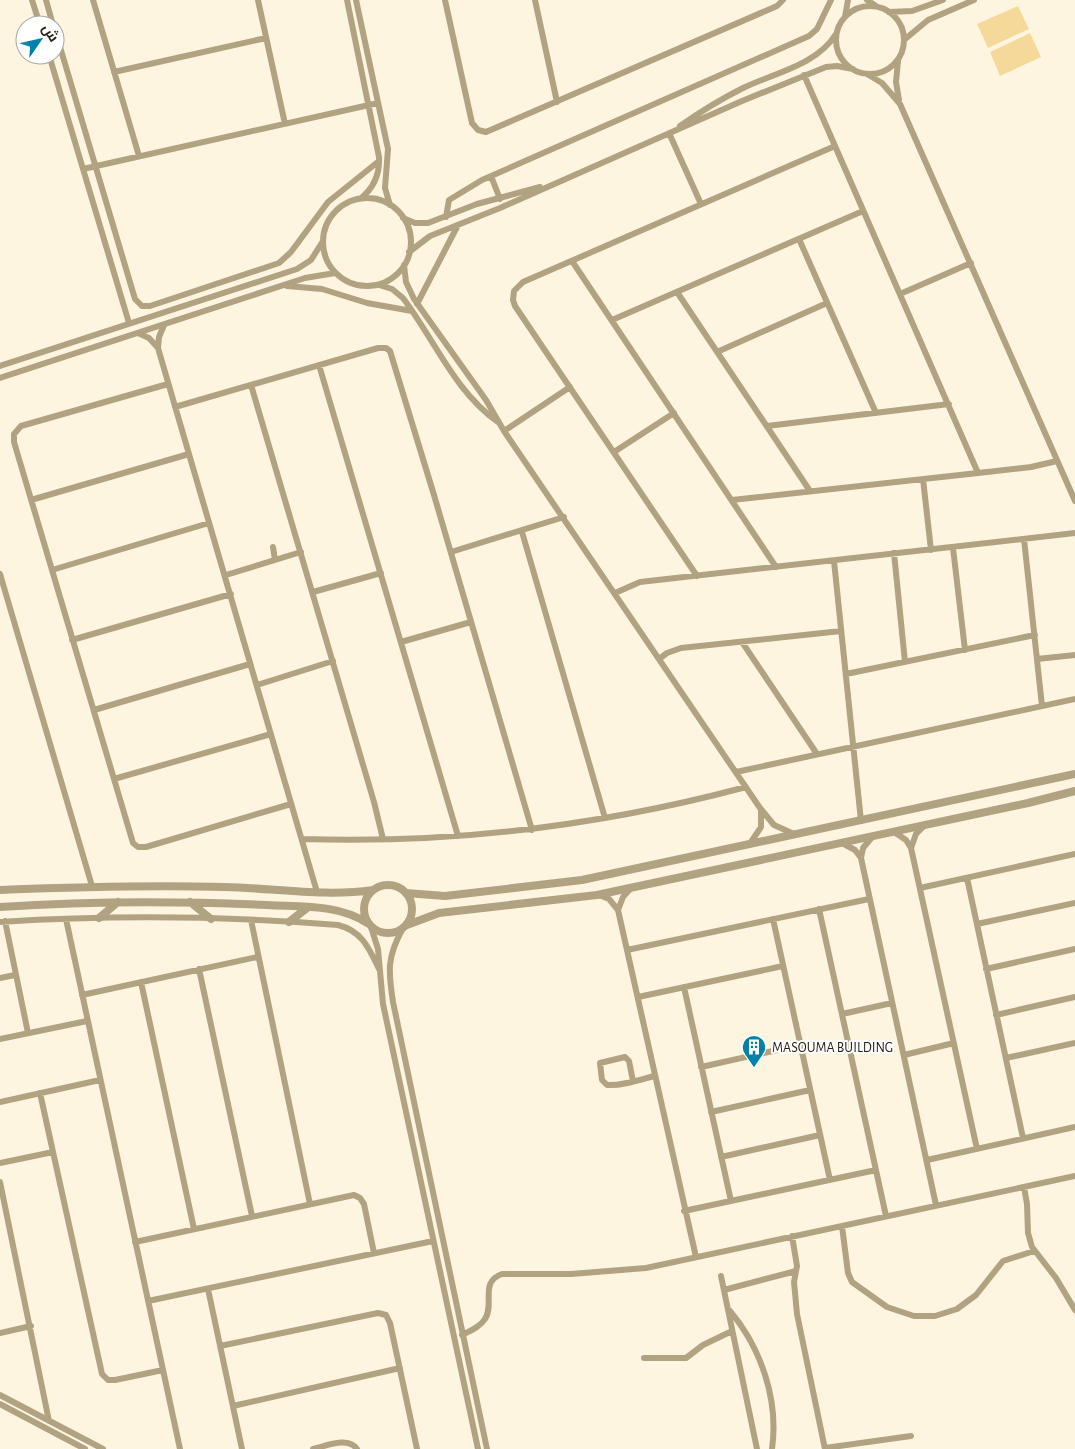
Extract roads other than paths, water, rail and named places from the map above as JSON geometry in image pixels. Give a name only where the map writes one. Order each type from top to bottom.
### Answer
[{"type":"street","points":[[32,0],[37,15]]},
{"type":"street","points":[[46,0],[51,15]]},
{"type":"street","points":[[93,0],[139,156]]},
{"type":"street","points":[[258,0],[285,124]]},
{"type":"street","points":[[347,0],[370,105],[379,161],[379,171],[374,184],[360,199]]},
{"type":"street","points":[[356,0],[388,149],[385,188],[390,205]]},
{"type":"street","points":[[445,0],[471,120],[475,128],[483,132],[557,102],[777,6],[783,0]]},
{"type":"street","points":[[535,0],[557,102]]},
{"type":"street","points":[[446,217],[449,200],[491,176],[809,36],[817,29],[830,0]]},
{"type":"street","points":[[669,132],[733,93],[813,56],[827,45],[837,31],[845,17],[848,0]]},
{"type":"street","points":[[867,0],[888,12],[900,24],[904,40],[898,59],[896,82],[900,104],[1075,502]]},
{"type":"street","points":[[888,12],[912,11],[943,0]]},
{"type":"street","points":[[904,40],[928,20],[974,0]]},
{"type":"street","points":[[845,17],[860,8],[877,7]]},
{"type":"street","points":[[837,31],[837,48],[841,57],[853,69]]},
{"type":"street","points":[[114,72],[266,38]]},
{"type":"street","points":[[867,74],[884,71],[898,59]]},
{"type":"street","points":[[65,63],[135,298],[140,305],[148,307],[279,263],[291,252],[328,202],[379,161]]},
{"type":"street","points":[[52,65],[129,323]]},
{"type":"street","points":[[409,252],[430,236],[500,208],[669,132],[804,75],[831,66],[853,69],[867,74],[882,83],[900,104]]},
{"type":"street","points":[[804,75],[978,473]]},
{"type":"street","points":[[83,169],[378,104]]},
{"type":"street","points":[[669,132],[701,204]]},
{"type":"street","points":[[697,576],[515,306],[512,297],[515,288],[520,284],[834,146]]},
{"type":"street","points":[[491,176],[500,199]]},
{"type":"street","points":[[403,218],[422,223],[446,217],[477,204],[546,186]]},
{"type":"street","points":[[0,366],[297,269],[311,260],[323,241],[328,222],[334,213],[341,206],[360,199],[371,198],[390,205],[403,218],[410,234],[409,252],[404,264],[393,277],[378,284],[360,286],[335,273],[326,258],[323,241]]},
{"type":"street","points":[[612,320],[863,211]]},
{"type":"street","points":[[417,304],[458,225]]},
{"type":"street","points":[[799,239],[876,413]]},
{"type":"street","points":[[572,261],[776,567]]},
{"type":"street","points":[[900,294],[971,263]]},
{"type":"street","points":[[404,264],[406,282],[417,304],[486,400],[504,431],[760,808],[778,828],[798,835]]},
{"type":"street","points":[[0,378],[283,285],[315,275],[335,273]]},
{"type":"street","points":[[378,284],[398,293],[470,397],[499,423]]},
{"type":"street","points":[[283,285],[322,289],[367,304],[412,311]]},
{"type":"street","points":[[677,292],[810,491]]},
{"type":"street","points":[[717,352],[827,303]]},
{"type":"street","points":[[164,325],[158,337],[158,348],[226,575],[256,685],[317,892]]},
{"type":"street","points":[[138,333],[150,338],[158,348]]},
{"type":"street","points":[[175,407],[380,347],[390,351],[472,622],[532,830]]},
{"type":"street","points":[[320,365],[458,836]]},
{"type":"street","points":[[168,384],[17,429],[14,439],[31,500],[132,840],[141,847],[291,804]]},
{"type":"street","points":[[251,385],[334,661],[383,840]]},
{"type":"street","points":[[504,431],[570,387]]},
{"type":"street","points":[[767,426],[949,404]]},
{"type":"street","points":[[614,452],[674,413]]},
{"type":"street","points":[[31,500],[189,454]]},
{"type":"street","points":[[732,500],[1030,467],[1058,460]]},
{"type":"street","points":[[923,479],[931,550]]},
{"type":"street","points":[[451,552],[522,532],[564,517]]},
{"type":"street","points":[[52,570],[209,523]]},
{"type":"street","points":[[522,532],[605,818]]},
{"type":"street","points":[[615,592],[640,582],[1075,533]]},
{"type":"street","points":[[1024,539],[1042,706]]},
{"type":"street","points":[[272,547],[275,560]]},
{"type":"street","points":[[953,548],[965,650]]},
{"type":"street","points":[[226,575],[301,552]]},
{"type":"street","points":[[894,554],[905,662]]},
{"type":"street","points":[[834,561],[861,821]]},
{"type":"street","points":[[313,592],[381,573]]},
{"type":"street","points":[[0,574],[92,886]]},
{"type":"street","points":[[72,640],[231,594]]},
{"type":"street","points":[[401,642],[472,622]]},
{"type":"street","points":[[659,659],[681,648],[841,631]]},
{"type":"street","points":[[846,674],[1035,635]]},
{"type":"street","points":[[742,642],[817,754]]},
{"type":"street","points":[[1037,660],[1075,655]]},
{"type":"street","points":[[256,685],[334,661]]},
{"type":"street","points":[[94,710],[250,664]]},
{"type":"street","points":[[736,772],[1075,699]]},
{"type":"street","points":[[114,779],[271,734]]},
{"type":"street","points":[[406,893],[445,896],[564,883],[798,835],[1075,774]]},
{"type":"street","points":[[302,839],[383,840],[532,830],[605,818],[746,787]]},
{"type":"street","points":[[0,906],[118,902],[190,902],[337,910],[387,934],[439,913],[597,895],[894,832],[1075,790]]},
{"type":"street","points":[[749,845],[761,827],[762,816],[760,808]]},
{"type":"street","points":[[911,848],[916,834],[926,824]]},
{"type":"street","points":[[894,832],[906,840],[911,848],[977,1148]]},
{"type":"street","points":[[860,858],[863,848],[873,836]]},
{"type":"street","points":[[842,842],[854,850],[860,858],[936,1205]]},
{"type":"street","points":[[920,888],[1075,854]]},
{"type":"street","points":[[967,878],[1023,1138]]},
{"type":"street","points":[[0,890],[92,886],[200,886],[345,892],[373,890],[386,885],[400,888],[406,893],[412,908],[390,956],[390,980],[487,1449]]},
{"type":"street","points":[[618,910],[623,897],[632,887]]},
{"type":"street","points":[[373,890],[365,901],[363,908],[378,949],[383,1004],[478,1449]]},
{"type":"street","points":[[597,895],[609,900],[618,910],[684,1211],[696,1257]]},
{"type":"street","points":[[627,950],[869,899]]},
{"type":"street","points":[[99,918],[118,902]]},
{"type":"street","points":[[190,902],[211,919]]},
{"type":"street","points":[[976,924],[1075,903]]},
{"type":"street","points":[[289,922],[307,908]]},
{"type":"street","points":[[819,910],[886,1216]]},
{"type":"street","points":[[28,1033],[2,922],[99,918],[211,919],[338,926],[349,929],[367,944],[380,973]]},
{"type":"street","points":[[66,919],[180,1449]]},
{"type":"street","points":[[773,919],[830,1180]]},
{"type":"street","points":[[251,920],[257,957],[310,1204]]},
{"type":"street","points":[[986,969],[1075,950]]},
{"type":"street","points":[[82,994],[257,957]]},
{"type":"street","points":[[638,997],[783,966]]},
{"type":"street","points":[[200,969],[252,1216]]},
{"type":"street","points":[[0,978],[15,975]]},
{"type":"street","points":[[141,982],[194,1229]]},
{"type":"street","points":[[684,987],[731,1201]]},
{"type":"street","points":[[996,1015],[1075,997]]},
{"type":"street","points":[[842,1014],[892,1003]]},
{"type":"street","points":[[0,1039],[88,1021]]},
{"type":"street","points":[[904,1055],[954,1043]]},
{"type":"street","points":[[1006,1058],[1075,1043]]},
{"type":"street","points":[[701,1067],[800,1045]]},
{"type":"street","points":[[633,1081],[627,1058],[604,1060],[600,1063],[602,1080],[607,1085],[633,1081],[654,1076]]},
{"type":"street","points":[[0,1102],[100,1080]]},
{"type":"street","points":[[711,1112],[810,1090]]},
{"type":"street","points":[[40,1093],[102,1374],[108,1380],[115,1380],[163,1370]]},
{"type":"street","points":[[927,1160],[1075,1127]]},
{"type":"street","points":[[721,1157],[820,1135]]},
{"type":"street","points":[[0,1163],[53,1152]]},
{"type":"street","points":[[684,1211],[876,1170]]},
{"type":"street","points":[[462,1335],[480,1325],[486,1318],[488,1288],[493,1279],[499,1275],[566,1274],[639,1269],[1075,1176]]},
{"type":"street","points":[[0,1182],[49,1421]]},
{"type":"street","points":[[1024,1187],[1027,1204],[1028,1233],[1034,1251],[1056,1278],[1075,1310]]},
{"type":"street","points":[[135,1242],[350,1195],[360,1198],[364,1204],[374,1253]]},
{"type":"street","points":[[842,1226],[850,1279],[887,1306],[914,1316],[935,1316],[957,1309],[976,1295],[1003,1261],[1034,1251]]},
{"type":"street","points":[[792,1236],[796,1271],[794,1282],[797,1314],[825,1449],[911,1436]]},
{"type":"street","points":[[148,1301],[433,1241]]},
{"type":"street","points":[[724,1290],[796,1271]]},
{"type":"street","points":[[721,1276],[757,1449]]},
{"type":"street","points":[[208,1289],[242,1449]]},
{"type":"street","points":[[728,1308],[748,1336],[762,1367],[772,1414],[772,1449]]},
{"type":"street","points":[[220,1346],[382,1313],[390,1323],[417,1449]]},
{"type":"street","points":[[0,1333],[31,1326]]},
{"type":"street","points":[[644,1358],[686,1358],[703,1345],[732,1331]]},
{"type":"street","points":[[233,1406],[400,1368]]},
{"type":"street","points":[[0,1395],[102,1449]]},
{"type":"street","points":[[0,1404],[85,1449]]},
{"type":"street","points":[[313,1449],[345,1442],[353,1444],[357,1449]]},
{"type":"place","name":"MASOUMA BUILDING","points":[[754,1068]]}]
